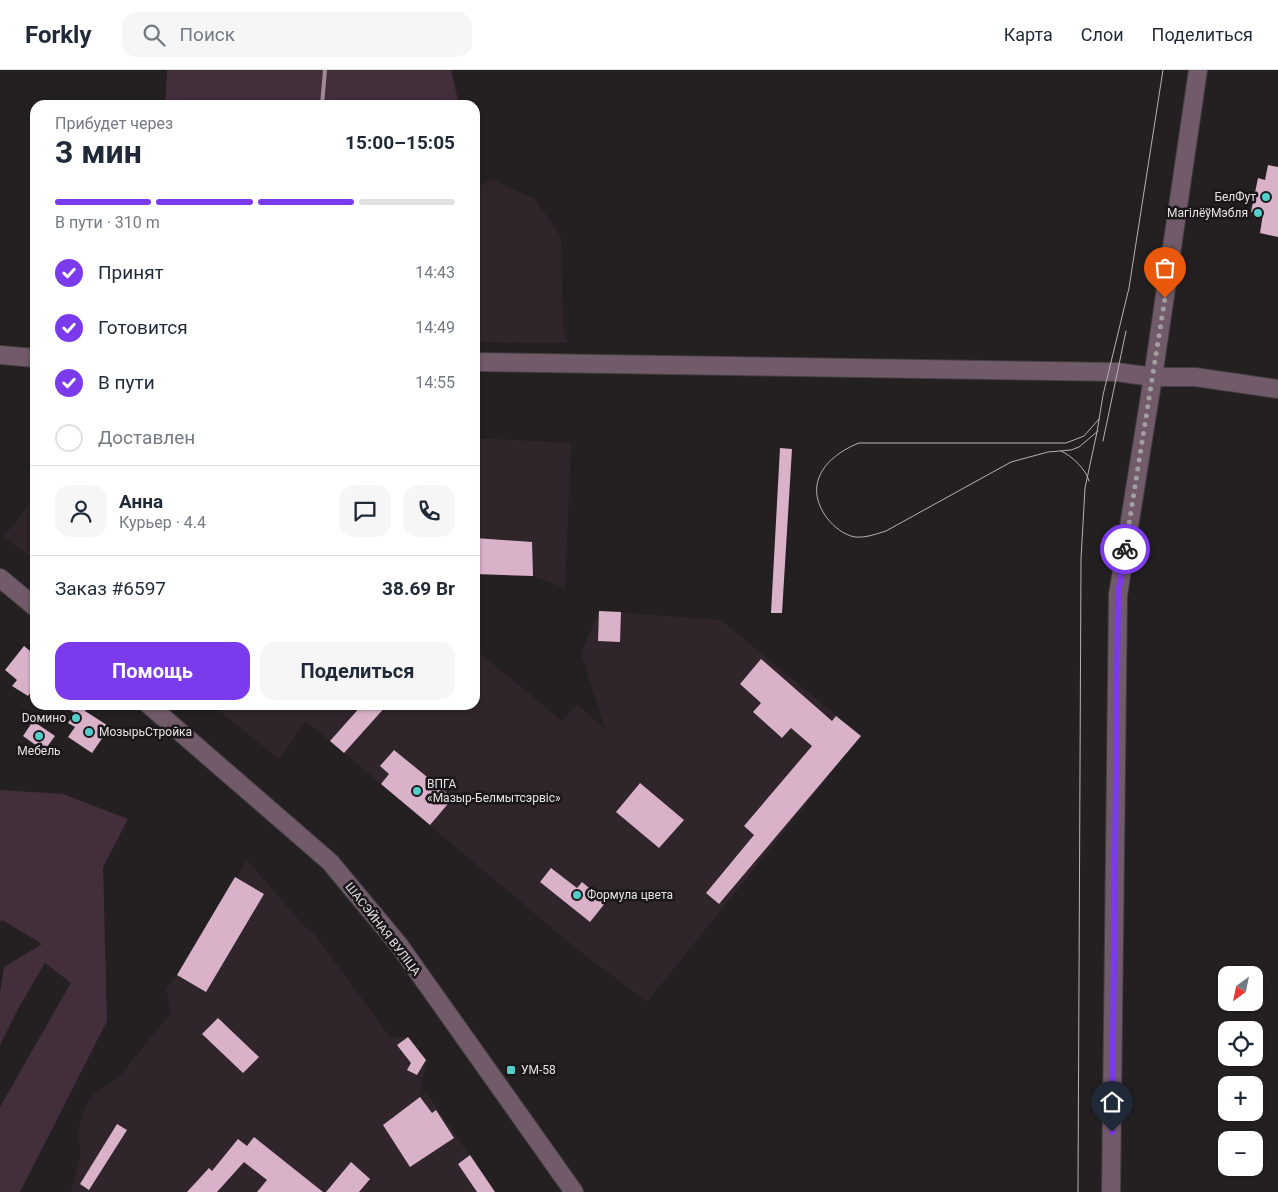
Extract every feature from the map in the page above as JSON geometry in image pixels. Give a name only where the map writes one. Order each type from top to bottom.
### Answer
[{"type":"main road","points":[[1111,1192],[1118,595],[1153,377],[1198,70]]},
{"type":"main road","points":[[0,355],[30,358]]},
{"type":"main road","points":[[480,362],[1117,372],[1153,377],[1195,377],[1278,389]]},
{"type":"main road","points":[[0,578],[30,603]]},
{"type":"main road","name":"ШАСЭЙНАЯ ВУЛІЦА","points":[[155,710],[330,862],[399,945],[574,1192]]},
{"type":"shaded area","points":[[167,70],[451,70],[458,100],[165,100]]},
{"type":"shaded area","points":[[491,179],[535,199],[561,237],[563,327],[568,343],[480,342],[480,186]]},
{"type":"shaded area","points":[[480,438],[571,443],[565,588],[533,576],[480,574]]},
{"type":"shaded area","points":[[30,504],[30,557],[4,536]]},
{"type":"shaded area","points":[[599,611],[721,620],[861,736],[647,1002],[572,945],[306,721],[279,759],[218,710],[480,710],[480,653],[562,721],[577,704],[606,730],[581,653]]},
{"type":"shaded area","points":[[0,790],[63,794],[128,819],[103,867],[107,1021],[20,1192],[0,1192],[0,1107],[71,983],[45,963],[19,1007],[0,1045],[0,993],[4,967],[42,944],[2,920],[0,922]]},
{"type":"shaded area","points":[[247,860],[304,926],[315,935],[390,1037],[408,1037],[426,1060],[420,1097],[426,1092],[495,1192],[71,1192],[81,1153],[78,1131],[85,1107],[95,1093],[118,1078],[171,1013],[166,989],[177,975]]},
{"type":"building","name":"БелФут","points":[[1268,165],[1278,167],[1278,237],[1260,233],[1263,214],[1251,212],[1258,178],[1265,180]]},
{"type":"building","points":[[780,448],[792,449],[782,613],[771,613]]},
{"type":"building","points":[[480,538],[532,542],[533,576],[480,574]]},
{"type":"building","points":[[599,611],[621,612],[620,642],[598,641]]},
{"type":"building","points":[[24,646],[30,651],[30,693],[28,696],[12,686],[17,680],[5,670]]},
{"type":"building","points":[[761,659],[832,721],[836,716],[861,736],[719,904],[706,893],[754,835],[744,826],[812,746],[791,728],[782,738],[753,712],[761,703],[740,684]]},
{"type":"building","name":"МозырьСтройка","points":[[70,710],[86,710],[110,727],[92,753],[68,737],[75,727],[68,723],[75,713]]},
{"type":"building","points":[[358,710],[383,710],[344,753],[330,741]]},
{"type":"building","name":"Мебель","points":[[33,721],[55,736],[44,751],[23,736]]},
{"type":"building","name":"ВПГА «Мазыр-Белмытсэрвіс»","points":[[394,750],[453,798],[430,825],[381,784],[389,774],[380,766]]},
{"type":"building","points":[[640,783],[684,820],[659,848],[616,812]]},
{"type":"building","name":"Формула цвета","points":[[551,868],[577,888],[582,882],[606,902],[590,922],[540,882]]},
{"type":"building","points":[[235,877],[264,894],[206,992],[177,975]]},
{"type":"building","points":[[218,1018],[259,1057],[243,1073],[202,1034]]},
{"type":"building","points":[[408,1037],[426,1060],[417,1075],[407,1070],[411,1063],[397,1045]]},
{"type":"building","points":[[420,1097],[432,1113],[436,1110],[454,1138],[410,1167],[383,1125]]},
{"type":"building","points":[[117,1124],[127,1130],[89,1190],[80,1184]]},
{"type":"building","points":[[254,1137],[323,1192],[257,1192],[267,1180],[244,1162],[217,1192],[187,1192],[209,1168],[212,1171],[238,1139],[247,1146]]},
{"type":"building","points":[[470,1155],[495,1192],[477,1192],[458,1164]]},
{"type":"building","points":[[351,1162],[370,1179],[359,1192],[326,1192]]},
{"type":"waterway","points":[[322,100],[325,70]]},
{"type":"tram line","points":[[1078,1192],[1081,559],[1085,488],[1103,395],[1129,288],[1163,70]]},
{"type":"tram line","points":[[1103,441],[1126,331]]},
{"type":"tram line","points":[[1098,431],[1079,447],[1071,450],[1048,452],[1011,462],[886,531],[863,537],[847,534],[833,524],[820,506],[817,494],[817,483],[828,463],[837,455],[859,443],[1066,443],[1084,436],[1099,419]]},
{"type":"tram line","points":[[1061,451],[1078,463],[1089,481]]},
{"type":"way so far","points":[[1125,549],[1165,298]]},
{"type":"place","name":"БелФут","points":[[1266,197]]},
{"type":"place","name":"МагілёўМэбля","points":[[1258,213]]},
{"type":"place","name":"Dомино","points":[[76,718]]},
{"type":"place","name":"МозырьСтройка","points":[[89,732]]},
{"type":"place","name":"Мебель","points":[[39,736]]},
{"type":"place","name":"ВПГА «Мазыр-Белмытсэрвіс»","points":[[417,791]]},
{"type":"place","name":"Формула цвета","points":[[577,895]]},
{"type":"place","name":"УМ-58","points":[[511,1070]]},
{"type":"route","points":[[1112,1132],[1118,595],[1125,549]]}]
